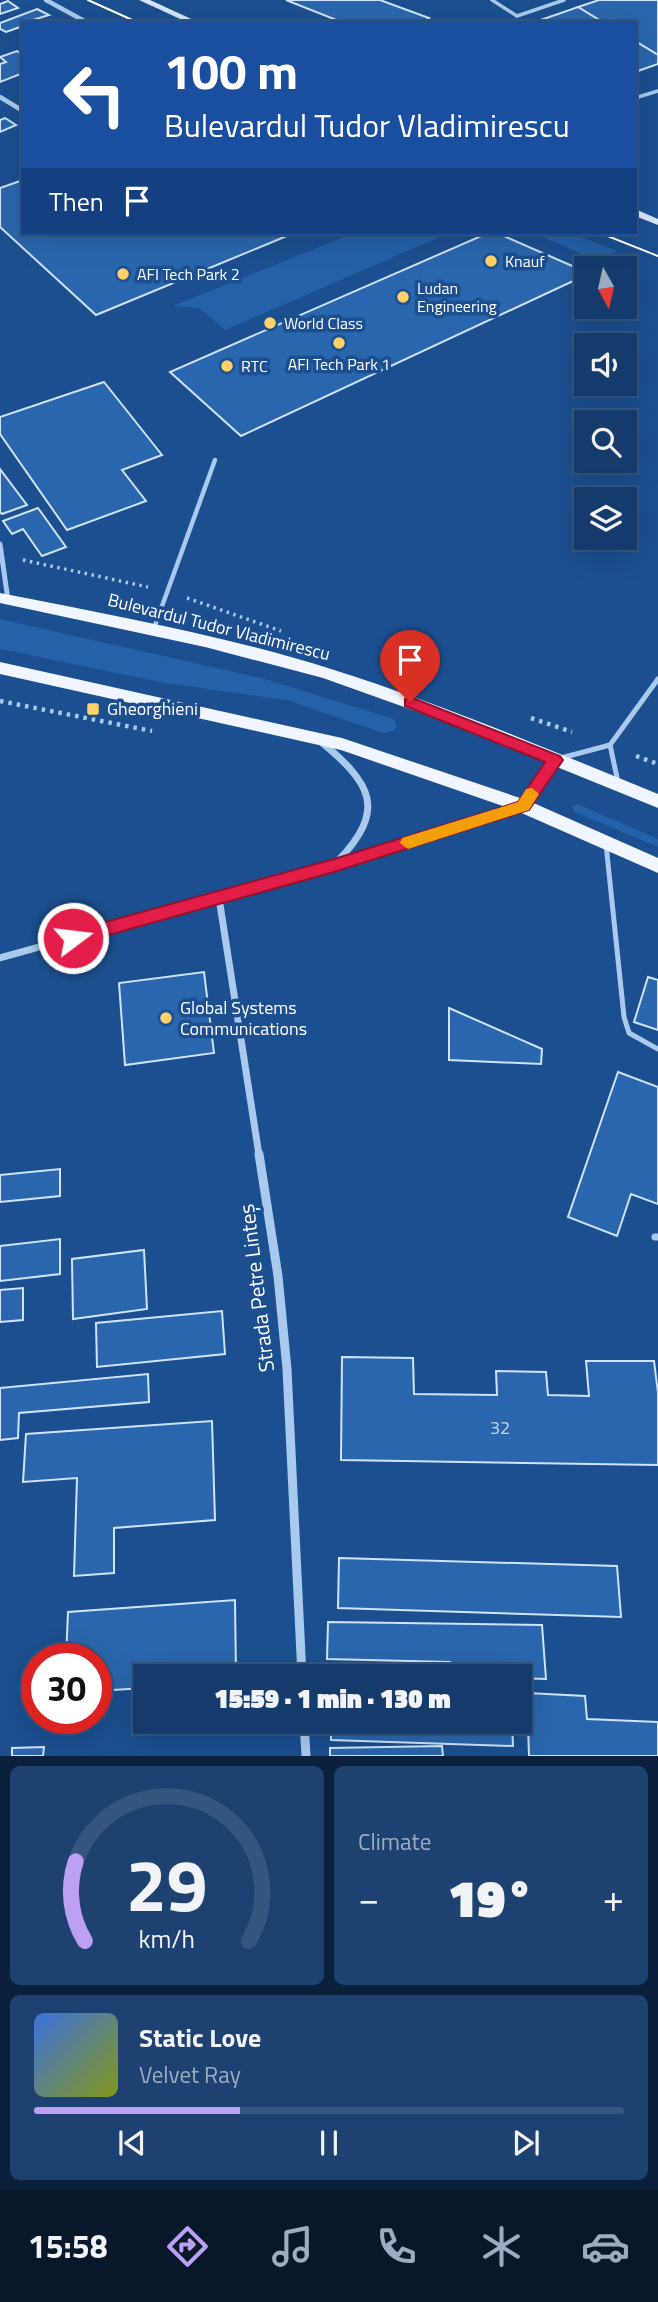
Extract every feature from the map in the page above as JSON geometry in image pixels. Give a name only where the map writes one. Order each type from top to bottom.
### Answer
[{"type":"main road","points":[[143,0],[191,21]]},
{"type":"main road","points":[[637,213],[658,222]]},
{"type":"main road","name":"Bulevardul Tudor Vladimirescu","points":[[4,599],[153,631],[326,674],[658,801]]},
{"type":"main road","points":[[0,668],[312,735],[523,806],[658,866]]},
{"type":"street","points":[[46,0],[84,21]]},
{"type":"street","points":[[0,97],[21,110]]},
{"type":"street","points":[[0,544],[4,599]]},
{"type":"street","points":[[312,735],[356,774],[367,793],[371,807],[365,831],[334,865]]},
{"type":"street","points":[[0,958],[334,865],[523,806],[555,760]]},
{"type":"street","name":"Strada Petre Linteș","points":[[219,898],[278,1276],[287,1369],[301,1664]]},
{"type":"street","points":[[305,1734],[306,1756]]},
{"type":"lane","points":[[492,0],[517,16]]},
{"type":"lane","points":[[515,21],[517,16],[564,0]]},
{"type":"lane","points":[[637,97],[658,91]]},
{"type":"lane","points":[[153,631],[215,460]]},
{"type":"lane","points":[[555,760],[610,745],[658,679]]},
{"type":"lane","points":[[610,745],[619,785]]},
{"type":"lane","points":[[606,844],[624,1017],[629,1033],[658,1049]]},
{"type":"path","points":[[0,701],[153,731]]},
{"type":"shaded area","points":[[349,235],[444,235],[225,330],[199,308],[173,306]]},
{"type":"shaded area","points":[[539,235],[576,235],[617,251],[609,256],[586,256]]},
{"type":"shaded area","points":[[0,619],[265,679],[394,719],[397,726],[393,731],[383,733],[287,700],[165,683],[0,649]]},
{"type":"shaded area","points":[[577,804],[658,839],[658,847],[575,812],[572,807]]},
{"type":"building","points":[[286,0],[380,0],[429,18],[424,21],[339,21]]},
{"type":"building","points":[[599,0],[658,0],[658,55],[637,42],[637,21],[601,21],[578,7]]},
{"type":"building","points":[[8,1],[18,8],[0,14],[0,4]]},
{"type":"building","points":[[578,7],[601,21],[538,21]]},
{"type":"building","points":[[37,9],[49,15],[21,21],[21,27],[6,32],[0,29],[0,23]]},
{"type":"building","points":[[637,42],[658,55],[658,64],[637,71]]},
{"type":"building","points":[[17,51],[21,54],[21,74],[0,82],[0,64],[6,62],[0,57]]},
{"type":"building","points":[[5,118],[16,125],[0,132],[0,120]]},
{"type":"building","name":"AFI Tech Park 2","points":[[21,181],[21,235],[289,235],[96,315],[0,227],[0,188]]},
{"type":"building","name":"AFI Tech Park 1","points":[[483,235],[502,235],[574,267],[574,281],[241,436],[170,372]]},
{"type":"building","points":[[104,382],[162,455],[122,470],[146,501],[67,530],[0,434],[0,417]]},
{"type":"building","points":[[0,469],[27,505],[2,514],[0,512]]},
{"type":"building","points":[[38,508],[66,547],[42,556],[23,529],[12,534],[3,521]]},
{"type":"building","name":"Global Systems Communications","points":[[204,972],[214,1053],[125,1065],[119,983]]},
{"type":"building","points":[[648,977],[658,980],[658,1030],[634,1022]]},
{"type":"building","points":[[449,1008],[542,1049],[541,1064],[449,1060]]},
{"type":"building","points":[[618,1072],[658,1087],[658,1204],[631,1194],[617,1236],[568,1217]]},
{"type":"building","points":[[60,1169],[60,1196],[0,1202],[0,1175]]},
{"type":"building","points":[[60,1239],[60,1274],[0,1281],[0,1246]]},
{"type":"building","points":[[144,1250],[147,1309],[73,1319],[72,1259]]},
{"type":"building","points":[[23,1288],[23,1320],[0,1322],[0,1290]]},
{"type":"building","points":[[222,1311],[225,1354],[97,1367],[96,1323]]},
{"type":"building","points":[[342,1357],[413,1358],[414,1394],[497,1395],[496,1371],[546,1372],[548,1395],[589,1396],[586,1361],[654,1361],[658,1393],[658,1465],[341,1460]]},
{"type":"building","points":[[148,1374],[149,1402],[19,1413],[18,1438],[0,1440],[0,1388]]},
{"type":"building","points":[[212,1421],[215,1520],[114,1528],[114,1573],[74,1576],[77,1478],[23,1482],[26,1434]]},
{"type":"building","points":[[339,1558],[617,1566],[621,1617],[338,1608]]},
{"type":"building","points":[[235,1600],[236,1664],[133,1664],[133,1689],[112,1690],[112,1643],[67,1643],[68,1612]]},
{"type":"building","points":[[328,1622],[542,1625],[546,1679],[532,1679],[532,1664],[327,1659]]},
{"type":"building","points":[[532,1693],[585,1696],[587,1719],[658,1722],[658,1756],[529,1756]]},
{"type":"building","points":[[331,1734],[512,1734],[513,1746],[331,1740]]},
{"type":"building","points":[[442,1746],[443,1756],[330,1756],[330,1748]]},
{"type":"building","points":[[44,1747],[43,1756],[12,1756],[12,1748]]},
{"type":"tram line","points":[[88,0],[135,21]]},
{"type":"tram line","points":[[605,235],[658,256]]},
{"type":"slow traffic","points":[[408,843],[523,806],[532,794]]},
{"type":"place","name":"Knauf","points":[[491,261]]},
{"type":"place","name":"AFI Tech Park 2","points":[[123,274]]},
{"type":"place","name":"Ludan Engineering","points":[[403,297]]},
{"type":"place","name":"World Class","points":[[270,323]]},
{"type":"place","name":"AFI Tech Park 1","points":[[339,343]]},
{"type":"place","name":"RTC","points":[[227,366]]},
{"type":"place","name":"Gheorghieni","points":[[93,709]]},
{"type":"place","name":"Global Systems Communications","points":[[166,1018]]},
{"type":"route","points":[[73,938],[334,865],[523,806],[555,760],[410,702]]}]
